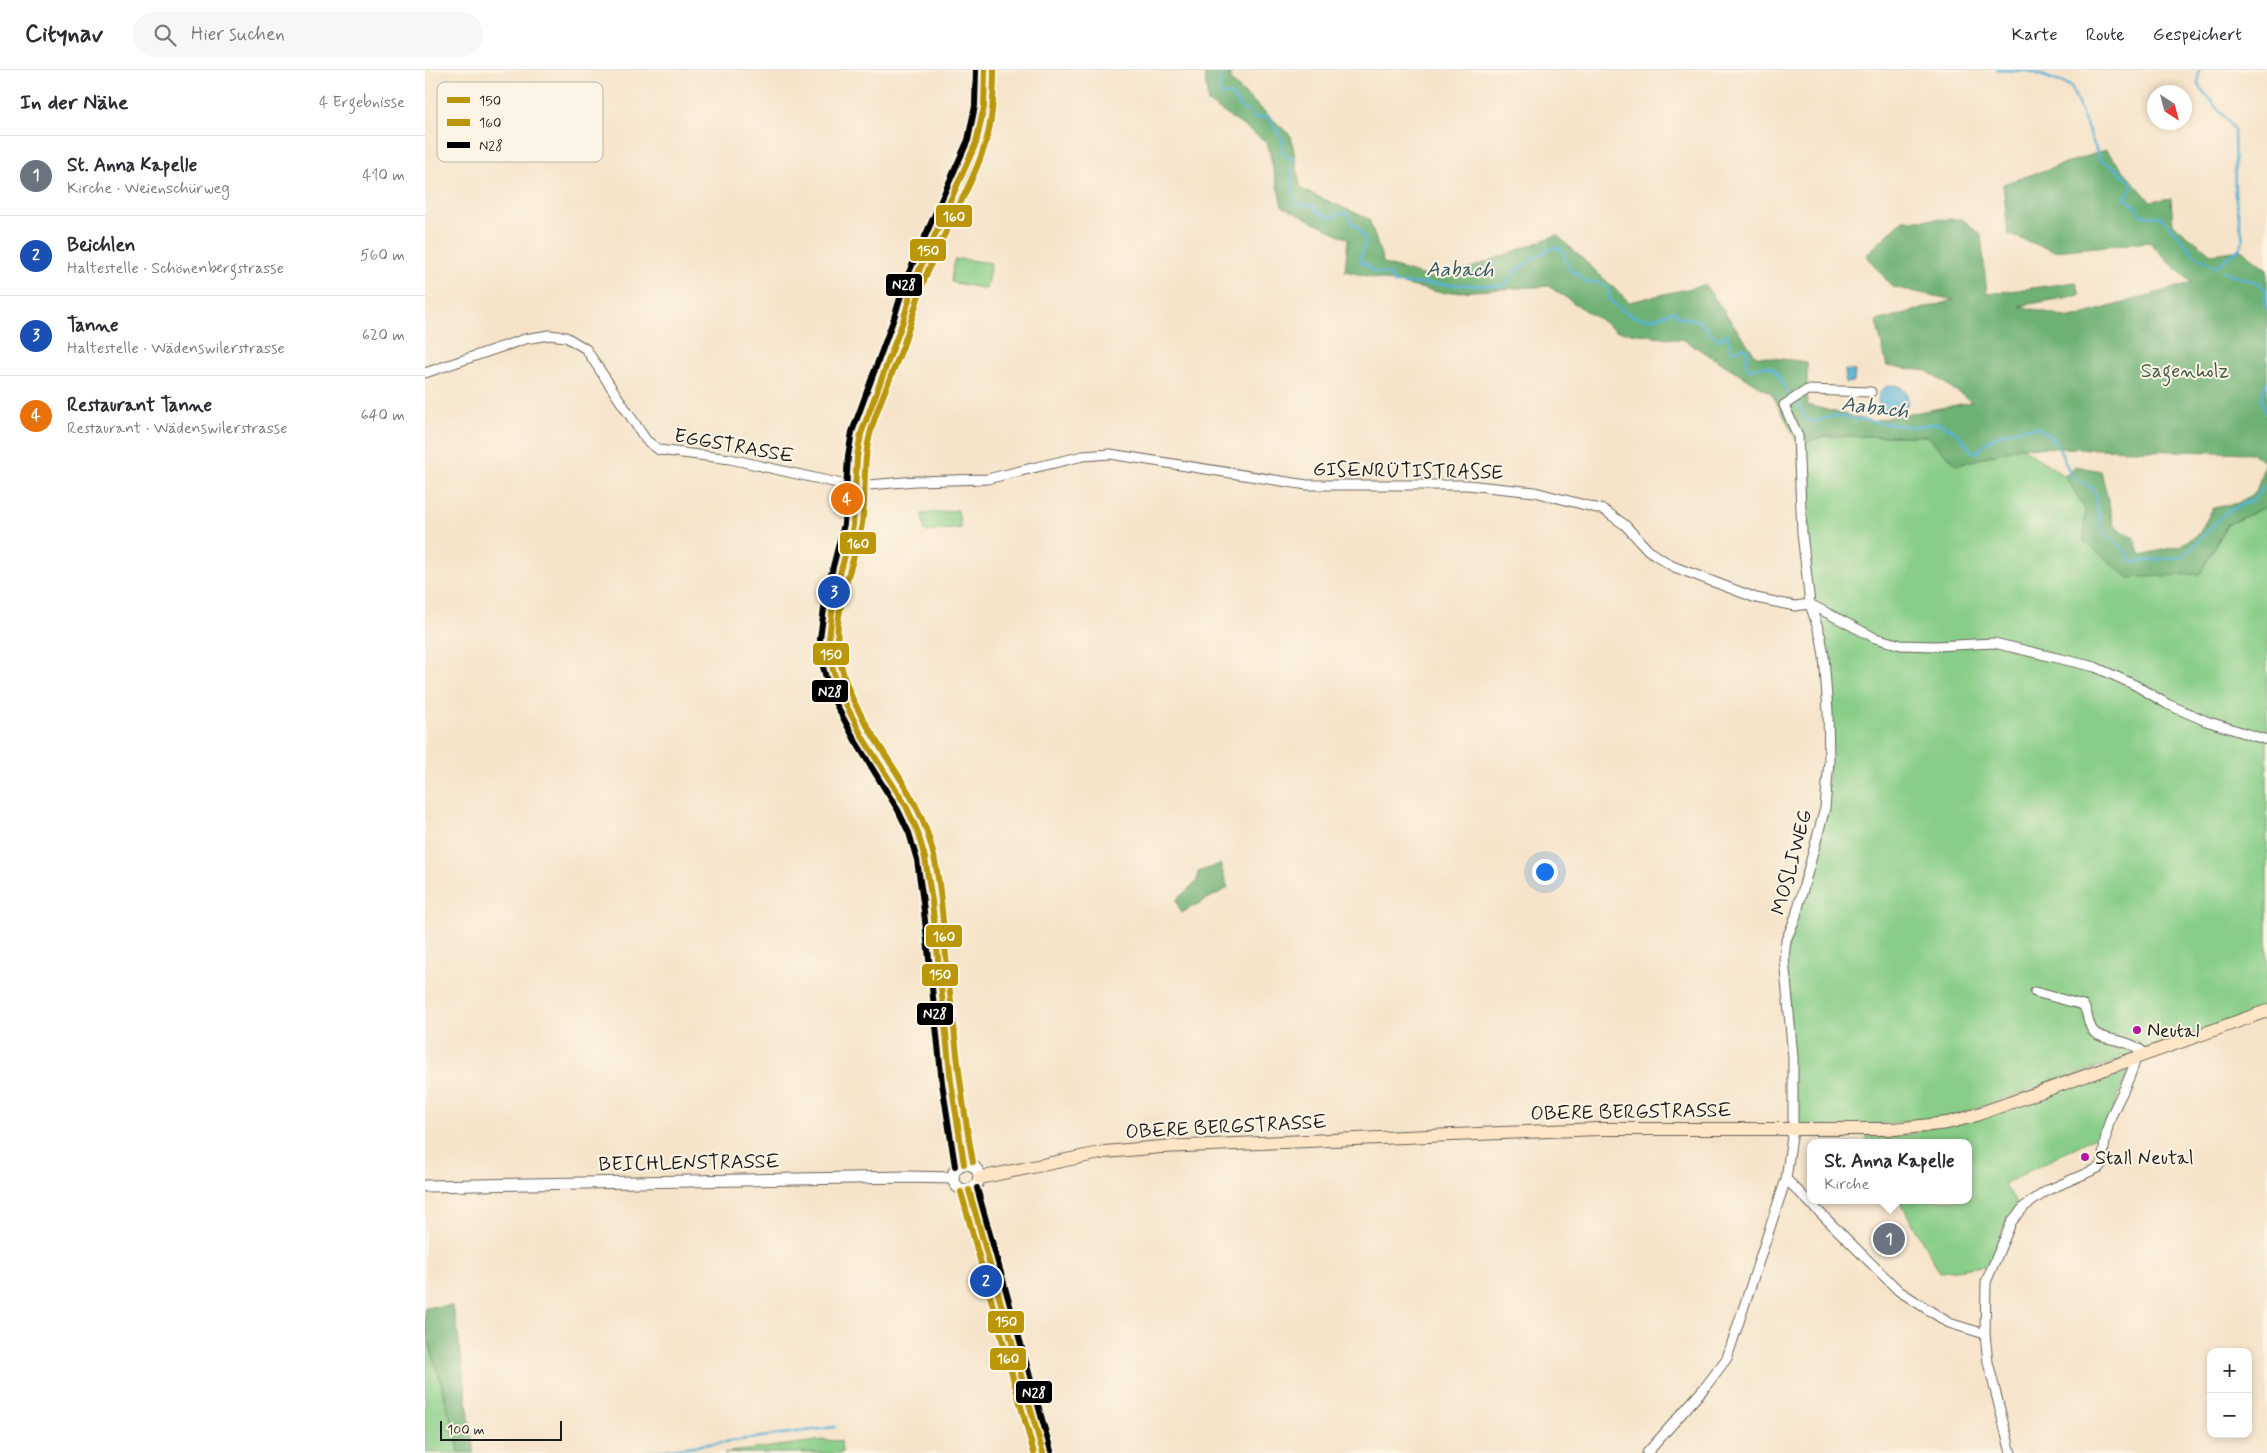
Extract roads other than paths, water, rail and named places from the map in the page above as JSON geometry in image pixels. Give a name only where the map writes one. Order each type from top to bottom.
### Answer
[{"type":"main road","name":"OBERE BERGSTRASSE","points":[[979,1178],[1105,1152],[1152,1148],[1579,1129],[1895,1129],[1947,1123],[1970,1117],[2267,1010]]},
{"type":"street","points":[[964,1164],[951,1077],[924,853],[909,814],[859,732],[838,688],[829,641],[831,603],[853,526],[857,486],[856,469],[861,435],[914,282],[966,170],[982,127],[985,102],[985,70]]},
{"type":"street","name":"EGGSTRASSE","points":[[425,373],[525,339],[549,335],[566,337],[586,349],[646,440],[659,450],[730,459],[845,485],[857,486]]},
{"type":"street","name":"MOSLIWEG","points":[[1647,1453],[1706,1386],[1727,1358],[1786,1179],[1793,1129],[1793,1057],[1783,958],[1786,940],[1795,919],[1825,808],[1829,761],[1824,656],[1821,638],[1810,604],[1802,533],[1798,436],[1784,405],[1807,390],[1871,392]]},
{"type":"street","name":"GISENRÜTISTRASSE","points":[[857,486],[917,481],[987,479],[1083,456],[1110,454],[1307,485],[1467,485],[1535,492],[1604,510],[1625,525],[1648,550],[1672,566],[1756,598],[1795,606],[1810,604],[1875,638],[1901,645],[1935,646],[1994,643],[2095,667],[2206,721],[2267,740]]},
{"type":"street","points":[[2011,1453],[1988,1362],[1985,1334],[1986,1282],[2012,1221],[2025,1206],[2048,1190],[2098,1168],[2102,1164],[2110,1118],[2140,1056],[2140,1049],[2125,1042],[2102,1037],[2093,1031],[2083,1006],[2035,992]]},
{"type":"street","points":[[964,1164],[975,1168],[979,1178],[976,1185],[969,1190],[958,1188],[953,1178],[956,1169],[964,1164]]},
{"type":"street","name":"BEICHLENSTRASSE","points":[[425,1186],[907,1177],[953,1178]]},
{"type":"street","points":[[1786,1179],[1807,1200]]},
{"type":"street","points":[[969,1190],[1043,1453]]},
{"type":"street","points":[[1811,1204],[1899,1291],[1949,1323],[1985,1334]]},
{"type":"water","points":[[1845,370],[1855,371],[1854,382],[1845,383]]},
{"type":"water","points":[[1893,385],[1904,389],[1908,400],[1904,411],[1893,415],[1882,411],[1878,400],[1882,389]]},
{"type":"waterway","name":"Aabach","points":[[1221,70],[1220,93],[1222,95],[1230,94],[1243,110],[1249,111],[1255,118],[1268,117],[1284,142],[1282,149],[1284,156],[1292,157],[1294,160],[1292,184],[1297,202],[1301,205],[1313,205],[1315,210],[1332,218],[1341,213],[1348,214],[1351,223],[1356,225],[1366,241],[1361,255],[1361,262],[1377,273],[1389,274],[1394,283],[1501,286],[1507,284],[1509,279],[1529,262],[1557,247],[1563,252],[1570,271],[1578,274],[1586,283],[1598,282],[1608,289],[1610,301],[1631,315],[1648,319],[1660,317],[1674,311],[1679,317],[1698,320],[1719,340],[1727,334],[1732,351],[1744,347],[1748,352],[1746,362],[1750,370],[1766,366],[1775,371],[1807,420],[1813,422],[1833,416],[1913,427],[1938,423],[1950,428],[1975,453],[1991,439],[2004,433],[2024,428],[2039,428],[2056,442],[2071,475],[2094,489],[2102,533],[2121,546],[2133,562],[2183,557],[2226,512],[2253,500],[2267,484]]},
{"type":"waterway","points":[[1997,70],[2030,71],[2071,86],[2100,160],[2114,167],[2131,181],[2132,187],[2125,198],[2135,206],[2141,215],[2161,217],[2196,256],[2216,267],[2240,248],[2243,239],[2235,195],[2234,129],[2198,85],[2199,70]]},
{"type":"waterway","points":[[2223,271],[2260,284],[2266,290],[2265,306],[2267,307]]},
{"type":"waterway","points":[[2267,382],[2261,399],[2267,414]]},
{"type":"waterway","points":[[642,1453],[835,1427]]},
{"type":"place","name":"Restaurant Tanne","points":[[847,499]]},
{"type":"place","name":"Tanne","points":[[834,592]]},
{"type":"place","name":"Neutal","points":[[2137,1030]]},
{"type":"place","name":"Stall Neutal","points":[[2085,1157]]},
{"type":"place","name":"St. Anna Kapelle","points":[[1889,1239]]},
{"type":"place","name":"Beichlen","points":[[986,1281]]},
{"type":"park label","name":"Sagenholz","points":[[2185,370]]}]
